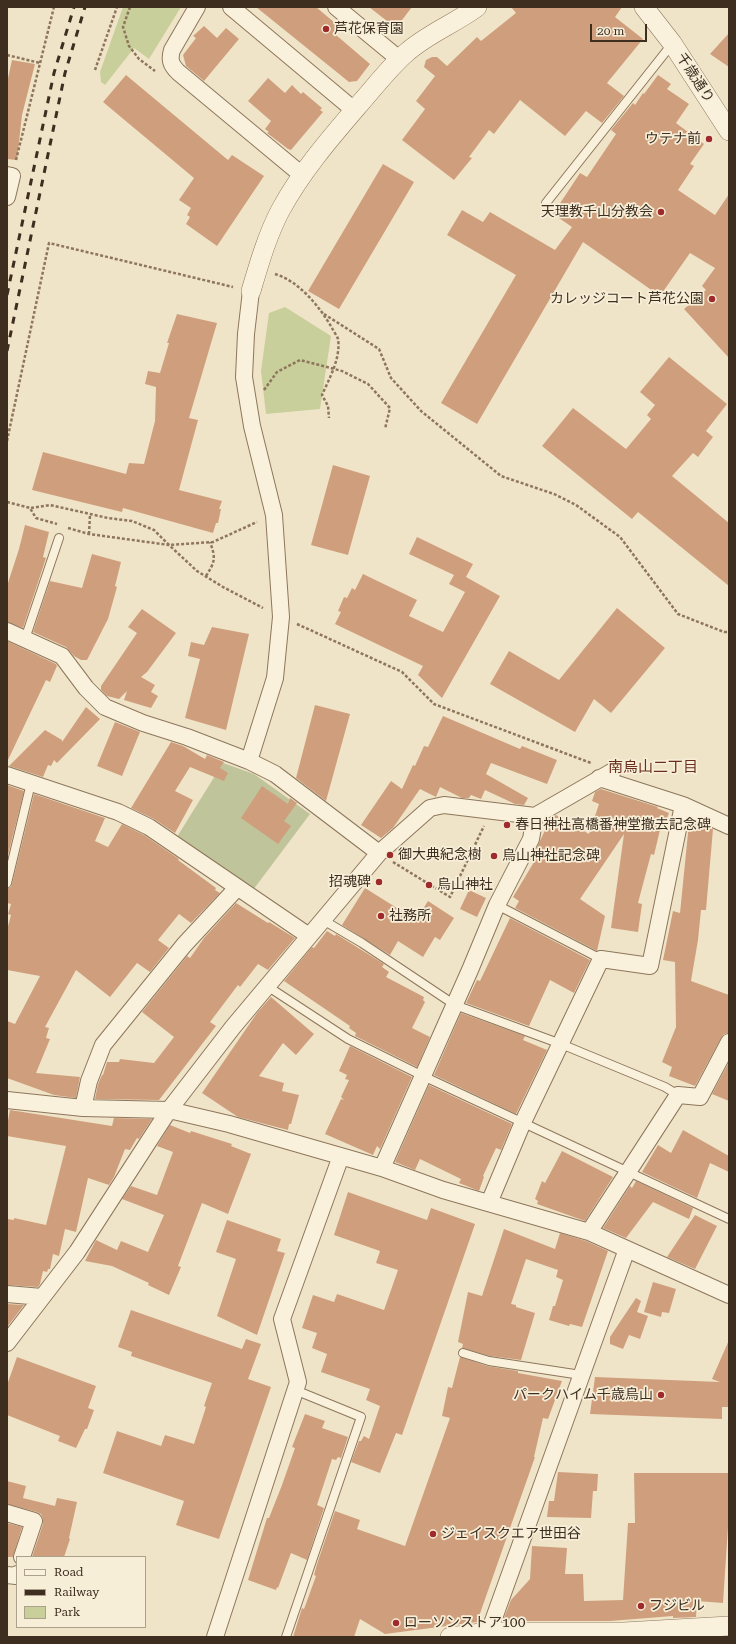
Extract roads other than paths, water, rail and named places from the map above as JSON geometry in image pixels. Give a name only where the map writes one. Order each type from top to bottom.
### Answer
[{"type":"street","points":[[197,7],[172,50],[170,58],[171,65],[302,175]]},
{"type":"street","points":[[231,7],[354,110]]},
{"type":"street","points":[[336,7],[399,59]]},
{"type":"street","points":[[249,762],[275,678],[281,617],[274,515],[252,426],[244,377],[246,334],[251,291],[279,212],[302,175],[354,110],[399,59],[434,32],[477,7]]},
{"type":"street","name":"千歳通り","points":[[644,7],[672,43],[729,131]]},
{"type":"street","points":[[7,197],[9,175]]},
{"type":"street","points":[[7,631],[62,656],[86,688],[105,707],[143,723],[186,737],[275,774],[379,853]]},
{"type":"street","points":[[7,775],[118,812],[149,827],[309,936]]},
{"type":"street","points":[[7,1343],[77,1252],[169,1110],[207,1059],[379,853],[430,808],[444,805],[535,816],[606,775],[683,805],[729,826]]},
{"type":"street","points":[[489,1203],[523,1122],[601,959],[650,966],[683,805]]},
{"type":"street","points":[[382,1168],[497,905],[531,839],[535,816]]},
{"type":"street","points":[[83,1108],[89,1081],[103,1045],[184,946],[237,888]]},
{"type":"street","points":[[589,1232],[678,1095],[700,1096],[729,1042]]},
{"type":"street","points":[[7,1100],[83,1108],[169,1110],[229,1124],[382,1168],[443,1190],[589,1232],[729,1295]]},
{"type":"street","points":[[216,1637],[298,1382],[282,1319],[341,1156]]},
{"type":"street","points":[[489,1632],[626,1249]]},
{"type":"street","points":[[7,1294],[42,1297]]},
{"type":"street","points":[[7,1513],[34,1521],[22,1556]]},
{"type":"street","points":[[450,1637],[489,1632],[624,1635],[729,1626]]},
{"type":"lane","points":[[546,203],[672,43]]},
{"type":"lane","points":[[25,639],[59,538]]},
{"type":"lane","points":[[7,883],[31,783]]},
{"type":"lane","points":[[497,905],[601,959]]},
{"type":"lane","points":[[323,920],[362,943],[455,1004],[561,1044],[666,1087],[678,1095]]},
{"type":"lane","points":[[267,986],[348,1039],[423,1076],[629,1172],[728,1216]]},
{"type":"lane","points":[[463,1353],[489,1361],[581,1375]]},
{"type":"lane","points":[[286,1637],[361,1417],[295,1390]]},
{"type":"railway","points":[[7,295],[54,73],[74,7]]},
{"type":"railway","points":[[7,351],[65,73],[85,7]]},
{"type":"place","name":"芦花保育園","points":[[326,29]]},
{"type":"place","name":"ウテナ前","points":[[709,139]]},
{"type":"place","name":"天理教千山分教会","points":[[661,212]]},
{"type":"place","name":"カレッジコート芦花公園","points":[[712,299]]},
{"type":"place","name":"春日神社高橋番神堂撤去記念碑","points":[[507,825]]},
{"type":"place","name":"御大典紀念樹","points":[[390,855]]},
{"type":"place","name":"烏山神社記念碑","points":[[494,856]]},
{"type":"place","name":"招魂碑","points":[[379,882]]},
{"type":"place","name":"烏山神社","points":[[429,885]]},
{"type":"place","name":"社務所","points":[[381,916]]},
{"type":"place","name":"パークハイム千歳烏山","points":[[661,1395]]},
{"type":"place","name":"ジェイスクエア世田谷","points":[[433,1534]]},
{"type":"place","name":"フジビル","points":[[641,1606]]},
{"type":"place","name":"ローソンストア100","points":[[396,1623]]},
{"type":"district","name":"南烏山二丁目","points":[[653,768]]}]
